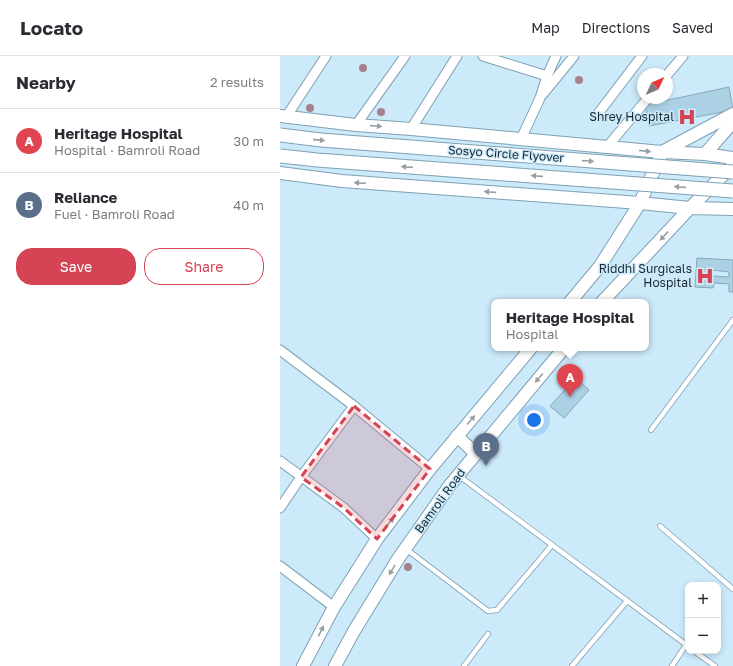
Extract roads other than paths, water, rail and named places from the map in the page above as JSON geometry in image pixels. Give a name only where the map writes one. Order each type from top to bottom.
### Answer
[{"type":"main road","name":"Sosyo Circle Flyover","points":[[280,135],[337,141],[733,172]]},
{"type":"main road","name":"Sosyo Circle Flyover","points":[[280,156],[733,191]]},
{"type":"street","points":[[326,56],[283,116],[356,125],[662,152],[705,154],[733,158]]},
{"type":"street","points":[[356,125],[405,56]]},
{"type":"street","points":[[411,129],[457,56]]},
{"type":"street","points":[[483,56],[547,76]]},
{"type":"street","points":[[521,139],[540,98],[547,76],[556,56]]},
{"type":"street","points":[[540,98],[574,56]]},
{"type":"street","points":[[597,115],[642,56]]},
{"type":"street","points":[[673,68],[683,56]]},
{"type":"street","points":[[607,147],[643,104]]},
{"type":"street","points":[[572,299],[600,266],[640,203],[662,152],[733,114]]},
{"type":"street","points":[[705,154],[733,122]]},
{"type":"street","points":[[605,299],[690,208],[733,166]]},
{"type":"street","points":[[280,173],[342,181],[690,208],[733,209]]},
{"type":"street","points":[[280,350],[354,406],[430,468]]},
{"type":"street","points":[[303,666],[334,607],[377,539],[430,468],[528,351]]},
{"type":"street","name":"Bamroli Road","points":[[335,666],[354,631],[398,559],[450,485],[562,351]]},
{"type":"street","points":[[280,508],[301,477],[354,406]]},
{"type":"street","points":[[457,436],[476,454]]},
{"type":"street","points":[[280,461],[344,508],[377,539]]},
{"type":"street","points":[[280,566],[334,607]]},
{"type":"lane","points":[[651,430],[733,320]]},
{"type":"lane","points":[[458,475],[685,644]]},
{"type":"lane","points":[[660,526],[733,589]]},
{"type":"lane","points":[[405,548],[488,611],[496,610],[552,545]]},
{"type":"lane","points":[[572,666],[627,601]]},
{"type":"lane","points":[[464,666],[488,634]]},
{"type":"lane","points":[[672,666],[685,649]]},
{"type":"lane","points":[[698,654],[714,666]]},
{"type":"place","name":"Shrey Hospital","points":[[687,117]]},
{"type":"place","name":"Riddhi Surgicals Hospital","points":[[705,276]]},
{"type":"place","name":"Heritage Hospital","points":[[570,397]]},
{"type":"place","name":"Reliance","points":[[486,466]]}]
